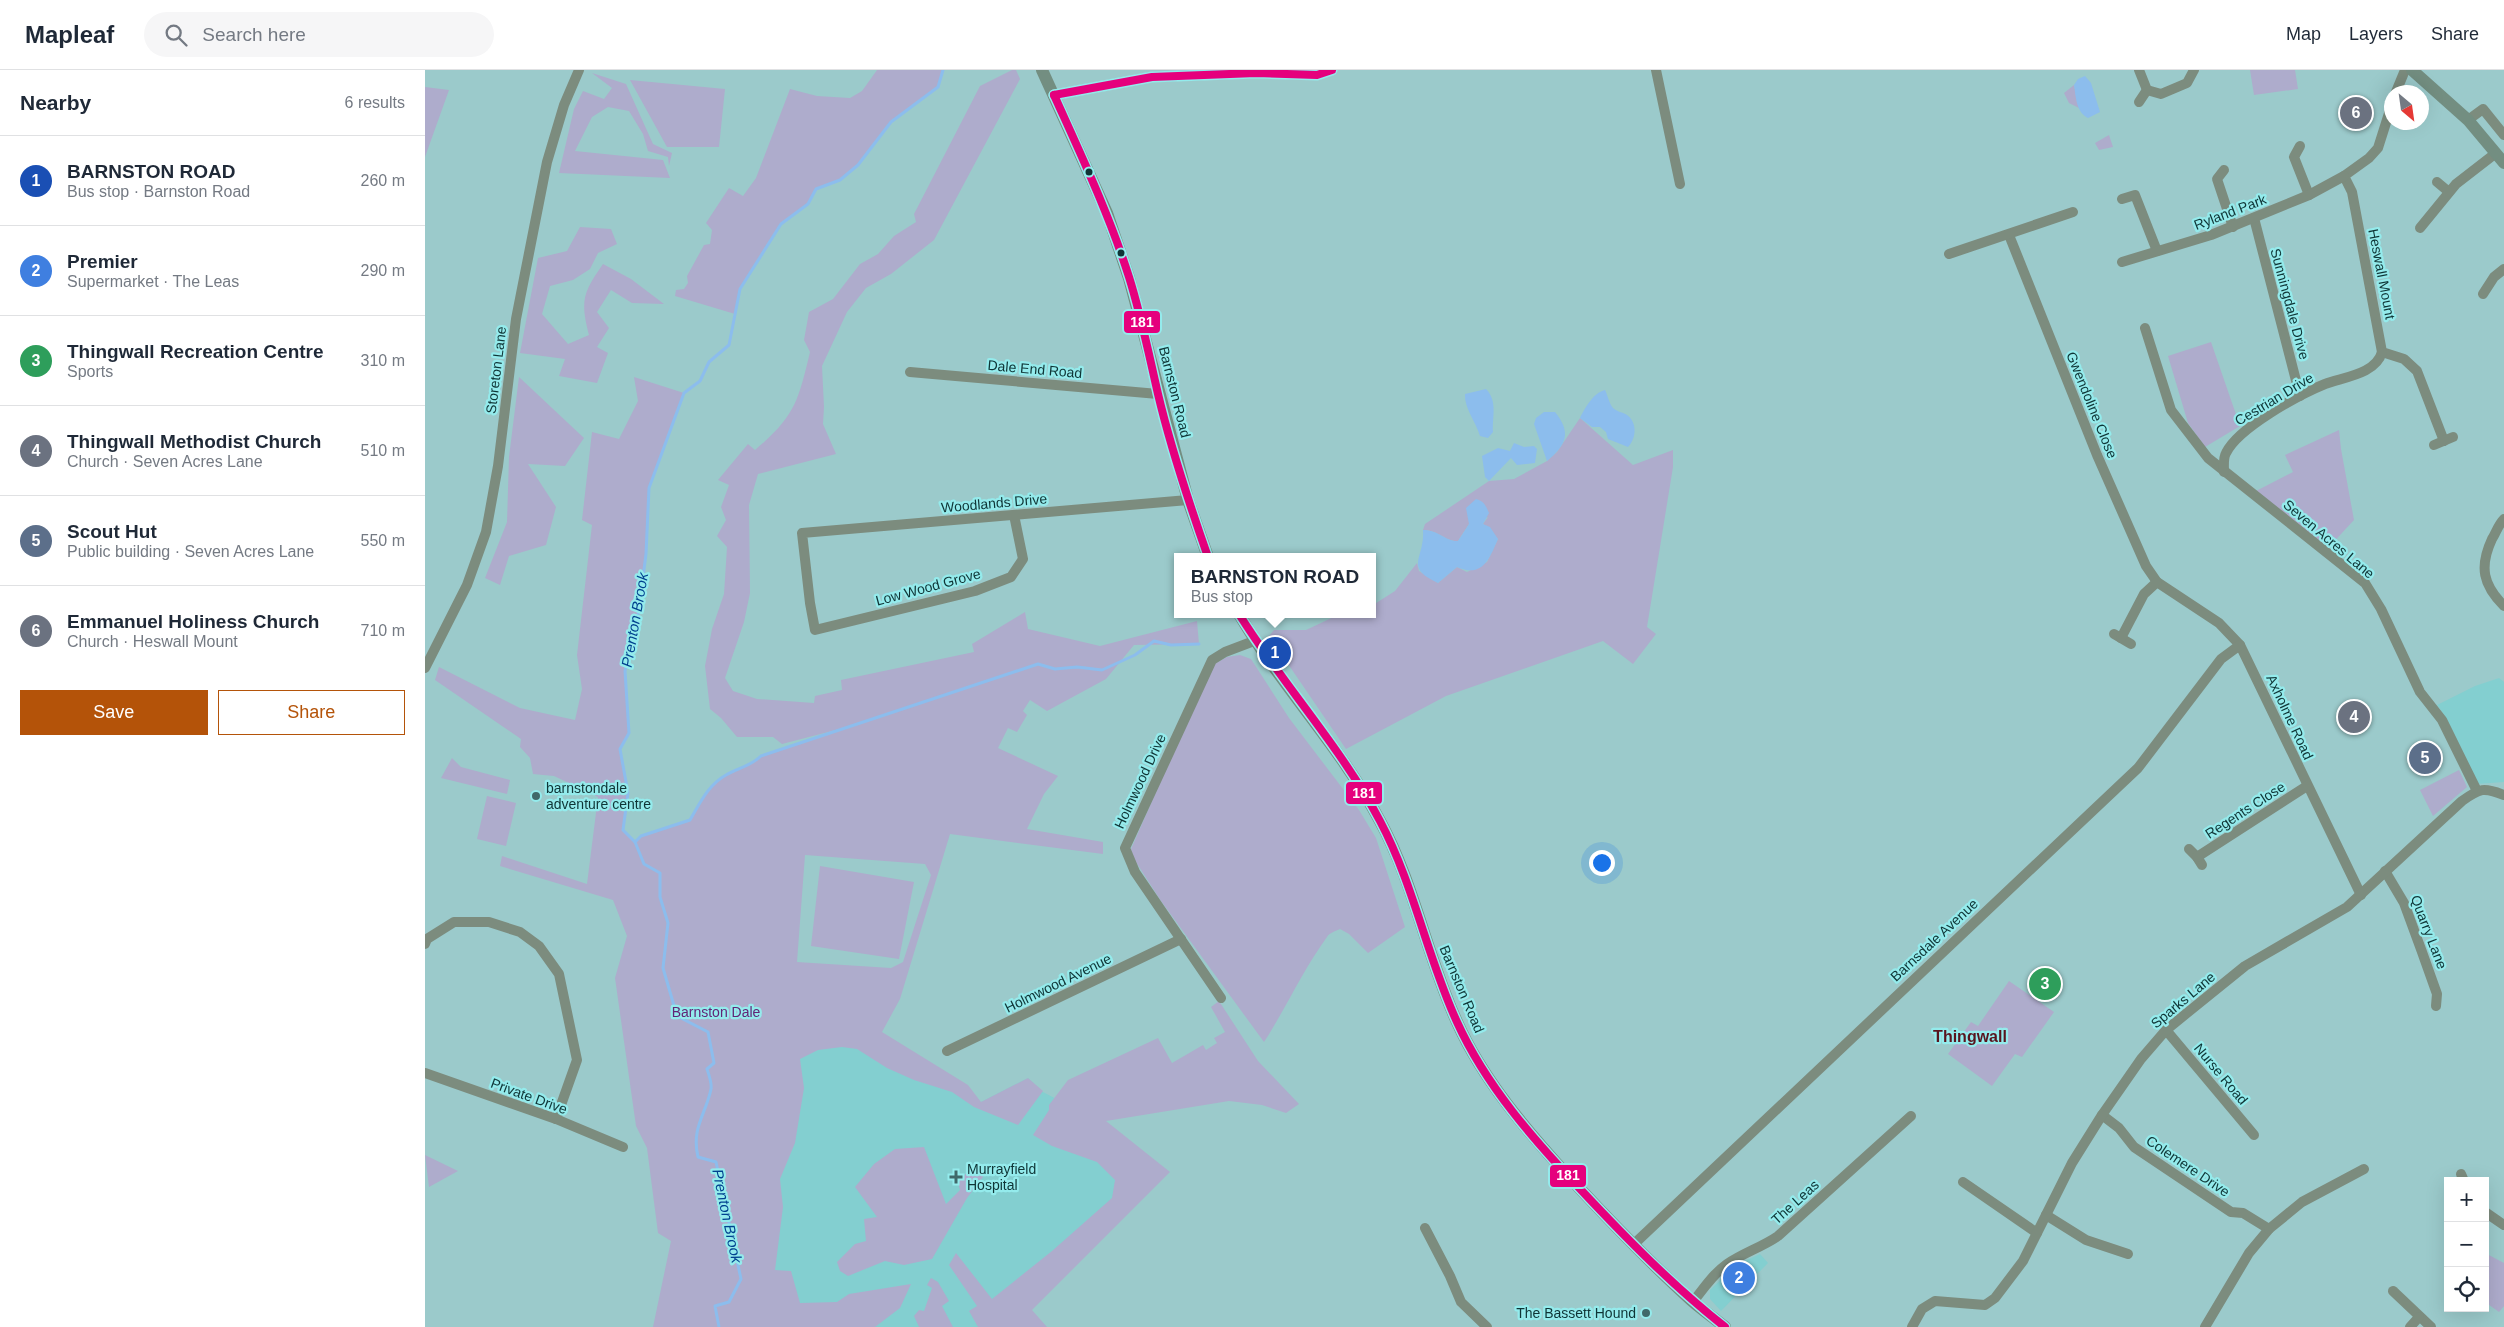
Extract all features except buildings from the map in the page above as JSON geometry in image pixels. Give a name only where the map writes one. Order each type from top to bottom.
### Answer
[{"type":"main road","name":"Barnston Road","points":[[1041,70],[1107,213],[1129,278],[1152,362],[1158,394],[1188,500],[1207,553]]},
{"type":"main road","points":[[2412,70],[2468,120],[2504,163]]},
{"type":"main road","name":"Barnston Road","points":[[1241,618],[1254,641],[1352,776],[1380,820],[1397,854],[1435,968],[1458,1024],[1486,1072],[1528,1131],[1633,1245],[1693,1302],[1725,1327]]},
{"type":"street","name":"Storeton Lane","points":[[425,668],[467,585],[486,532],[497,466],[516,319],[547,162],[565,105],[579,70]]},
{"type":"street","points":[[1054,95],[1152,77],[1257,73],[1317,75],[1332,70]]},
{"type":"street","points":[[1656,70],[1680,184]]},
{"type":"street","points":[[2139,70],[2147,90]]},
{"type":"street","points":[[2147,90],[2161,94],[2174,90],[2187,83],[2194,70]]},
{"type":"street","points":[[2400,85],[2405,70]]},
{"type":"street","points":[[2139,102],[2147,90]]},
{"type":"street","points":[[2468,120],[2483,109],[2504,135]]},
{"type":"street","points":[[2344,176],[2369,158],[2378,148],[2384,129]]},
{"type":"street","points":[[2300,146],[2289,155],[2309,195]]},
{"type":"street","points":[[2420,228],[2457,184],[2496,153]]},
{"type":"street","points":[[2224,170],[2212,178],[2233,227]]},
{"type":"street","name":"Ryland Park","points":[[2122,262],[2233,227],[2309,195],[2344,176]]},
{"type":"street","name":"Heswall Mount","points":[[2344,176],[2352,192],[2382,352]]},
{"type":"street","points":[[2437,182],[2449,192]]},
{"type":"street","points":[[2122,199],[2135,195],[2157,251]]},
{"type":"street","points":[[1949,254],[2073,212]]},
{"type":"street","name":"Sunningdale Drive","points":[[2254,218],[2300,396]]},
{"type":"street","name":"Gwendoline Close","points":[[2009,234],[2097,455],[2146,566],[2157,582]]},
{"type":"street","points":[[2483,294],[2494,277],[2504,269]]},
{"type":"street","name":"Seven Acres Lane","points":[[2145,328],[2171,410],[2208,458],[2365,583],[2381,609],[2420,692],[2443,720],[2477,791]]},
{"type":"street","points":[[2382,352],[2404,359],[2417,371],[2449,439],[2434,445]]},
{"type":"street","name":"Cestrian Drive","points":[[2224,472],[2225,455],[2238,436],[2300,396],[2324,384],[2377,364],[2382,352]]},
{"type":"street","name":"Dale End Road","points":[[910,372],[1158,394]]},
{"type":"street","name":"Woodlands Drive","points":[[815,630],[801,533],[1188,500]]},
{"type":"street","name":"Low Wood Grove","points":[[815,630],[975,592],[1011,577],[1023,559],[1014,515]]},
{"type":"street","points":[[2504,519],[2486,552],[2483,569],[2491,593],[2504,606]]},
{"type":"street","points":[[2131,644],[2117,636],[2144,594],[2157,582]]},
{"type":"street","name":"Axholme Road","points":[[2157,582],[2219,623],[2240,644],[2361,895]]},
{"type":"street","name":"Holmwood Drive","points":[[1221,998],[1135,872],[1125,848],[1212,660],[1225,652],[1254,641]]},
{"type":"street","name":"Barnsdale Avenue","points":[[1633,1245],[2138,768],[2221,659],[2240,644]]},
{"type":"street","name":"Regents Close","points":[[2189,849],[2199,861],[2307,786]]},
{"type":"street","points":[[2477,791],[2487,789],[2504,795]]},
{"type":"street","name":"Sparks Lane","points":[[1912,1327],[1923,1310],[1935,1301],[1985,1304],[1995,1298],[2023,1261],[2072,1163],[2102,1115],[2141,1059],[2166,1030],[2245,966],[2347,907],[2462,800],[2477,791]]},
{"type":"street","name":"Quarry Lane","points":[[2385,871],[2404,903],[2423,952],[2437,994],[2436,1006]]},
{"type":"street","points":[[425,944],[427,939],[454,922],[489,922],[520,932],[539,946],[559,974],[577,1060],[556,1119]]},
{"type":"street","name":"Holmwood Avenue","points":[[947,1051],[1181,939]]},
{"type":"street","name":"Nurse Road","points":[[2166,1030],[2255,1135]]},
{"type":"street","name":"Private Drive","points":[[425,1073],[556,1119],[623,1147]]},
{"type":"street","name":"Colemere Drive","points":[[2102,1115],[2119,1128],[2134,1147],[2231,1212],[2243,1212],[2269,1229]]},
{"type":"street","name":"The Leas","points":[[1693,1302],[1716,1273],[1728,1264],[1765,1245],[1778,1236],[1911,1116]]},
{"type":"street","points":[[2205,1327],[2249,1253],[2269,1229],[2302,1202],[2364,1169]]},
{"type":"street","points":[[1963,1182],[2037,1233]]},
{"type":"street","points":[[2046,1215],[2086,1240],[2128,1254]]},
{"type":"street","points":[[2489,1215],[2504,1225]]},
{"type":"street","points":[[1425,1228],[1461,1302],[1487,1327]]},
{"type":"street","points":[[2393,1291],[2431,1327]]},
{"type":"street","points":[[2410,1327],[2419,1317]]},
{"type":"shaded area","points":[[2085,76],[2091,83],[2100,112],[2088,118],[2079,108],[2074,85],[2078,79]]},
{"type":"shaded area","points":[[1486,389],[1492,399],[1494,409],[1493,432],[1488,438],[1480,436],[1465,399],[1465,394]]},
{"type":"shaded area","points":[[1605,390],[1613,408],[1627,415],[1633,422],[1635,431],[1633,440],[1628,447],[1608,439],[1606,432],[1600,427],[1592,427],[1580,418],[1593,398]]},
{"type":"shaded area","points":[[1544,412],[1555,412],[1564,426],[1565,433],[1565,438],[1559,450],[1547,461],[1534,424],[1536,418]]},
{"type":"shaded area","points":[[1514,443],[1524,447],[1534,446],[1537,449],[1535,463],[1517,465],[1511,458],[1489,481],[1485,477],[1482,456],[1498,448],[1510,451]]},
{"type":"shaded area","points":[[1476,499],[1483,502],[1489,513],[1483,524],[1490,527],[1498,539],[1495,547],[1488,560],[1479,569],[1466,570],[1457,567],[1438,583],[1427,577],[1418,567],[1423,530],[1458,541],[1469,524],[1466,508]]},
{"type":"shaded area","points":[[2499,678],[2504,682],[2504,782],[2476,784],[2445,716],[2437,705],[2475,686]]},
{"type":"shaded area","name":"Murrayfield Hospital","points":[[817,1028],[981,1102],[1028,1078],[1043,1092],[1104,1124],[1167,1173],[1026,1308],[1041,1327],[742,1327],[774,1040]]},
{"type":"shaded area","points":[[1760,1254],[1768,1263],[1721,1311],[1710,1299],[1710,1290],[1736,1265]]},
{"type":"green space","points":[[877,70],[943,70],[938,87],[891,122],[858,165],[840,180],[816,189],[808,204],[781,224],[740,289],[735,314],[675,296],[676,290],[684,289],[688,283],[687,276],[704,245],[710,244],[712,230],[706,223],[729,188],[743,196],[756,178],[790,89],[817,96],[850,98],[862,91]]},
{"type":"green space","name":"Barnston Dale","points":[[1012,70],[1016,70],[1020,79],[934,240],[891,274],[866,288],[847,312],[822,366],[823,424],[836,454],[758,474],[749,505],[750,593],[744,622],[725,678],[733,691],[757,699],[814,703],[815,696],[842,690],[841,680],[974,652],[972,644],[1025,612],[1028,629],[1100,646],[1197,621],[1199,644],[1134,645],[1106,679],[1047,711],[1030,700],[1023,711],[1027,715],[1017,732],[1008,728],[998,748],[1058,776],[1044,794],[1027,829],[1103,842],[1103,854],[950,834],[900,999],[882,1032],[968,1085],[981,1102],[1028,1078],[1043,1091],[1018,1125],[974,1107],[952,1092],[914,1080],[887,1068],[857,1049],[842,1047],[818,1050],[800,1059],[804,1088],[795,1143],[780,1179],[783,1207],[775,1270],[791,1271],[800,1303],[837,1302],[849,1294],[911,1284],[900,1308],[875,1327],[653,1327],[671,1241],[658,1233],[647,1148],[636,1126],[615,978],[627,936],[613,900],[500,866],[502,856],[587,884],[598,797],[554,776],[533,774],[530,758],[520,747],[521,739],[435,680],[439,667],[520,708],[575,720],[582,689],[577,655],[592,525],[582,520],[592,432],[619,439],[638,401],[634,377],[684,393],[649,488],[646,554],[637,623],[625,671],[629,733],[620,749],[628,793],[623,830],[635,842],[641,836],[690,820],[709,789],[726,775],[749,765],[761,756],[855,725],[782,744],[773,737],[737,737],[721,718],[710,709],[705,666],[712,629],[724,594],[727,547],[717,536],[726,520],[721,507],[729,485],[718,480],[748,444],[755,450],[787,417],[798,396],[810,352],[804,340],[809,312],[833,299],[860,264],[878,254],[894,236],[916,222],[914,214],[980,86]],"holes":[[[805,855],[925,864],[931,875],[903,962],[891,968],[797,962]]]},
{"type":"green space","points":[[2250,70],[2295,70],[2298,89],[2254,95]]},
{"type":"green space","points":[[592,73],[626,84],[653,144],[672,153],[669,166],[668,157],[648,151],[643,134],[629,111],[608,107],[592,117],[575,151],[663,160],[670,178],[559,173],[574,109],[583,91],[604,99],[612,88]]},
{"type":"green space","points":[[630,80],[725,89],[719,147],[667,147]]},
{"type":"green space","points":[[2074,85],[2079,108],[2069,103],[2064,93]]},
{"type":"green space","points":[[425,87],[449,90],[425,157]]},
{"type":"green space","points":[[2109,135],[2113,147],[2099,150],[2095,143]]},
{"type":"green space","points":[[580,227],[611,229],[617,244],[598,253],[590,269],[573,280],[550,286],[542,314],[568,344],[589,335],[584,305],[585,297],[591,282],[603,264],[631,279],[664,304],[632,303],[611,290],[597,312],[609,328],[597,347],[608,353],[597,383],[559,376],[565,359],[520,353],[538,258],[567,251]]},
{"type":"green space","points":[[2211,342],[2240,426],[2205,447],[2188,423],[2168,356]]},
{"type":"green space","points":[[519,377],[584,438],[565,466],[528,464],[556,507],[546,545],[509,556],[500,585],[485,578],[507,522],[509,457]]},
{"type":"green space","points":[[1580,418],[1633,465],[1673,450],[1673,467],[1647,627],[1656,634],[1633,664],[1603,641],[1446,696],[1346,749],[1269,636],[1274,630],[1306,630],[1332,618],[1376,618],[1376,603],[1395,591],[1417,563],[1419,571],[1438,583],[1457,567],[1467,572],[1487,562],[1498,539],[1483,524],[1488,517],[1469,524],[1458,541],[1449,540],[1433,532],[1423,530],[1425,524],[1489,481],[1514,479],[1547,461],[1557,452]]},
{"type":"green space","points":[[2339,430],[2354,520],[2328,548],[2256,491],[2293,472],[2285,455]]},
{"type":"green space","points":[[1240,655],[1251,659],[1289,718],[1359,810],[1376,838],[1405,927],[1368,953],[1349,934],[1340,929],[1329,934],[1264,1042],[1161,901],[1134,859],[1131,849],[1211,666],[1227,657]]},
{"type":"green space","points":[[452,758],[461,767],[510,780],[507,794],[441,778]]},
{"type":"green space","points":[[2459,770],[2467,787],[2433,816],[2420,790]]},
{"type":"green space","points":[[487,796],[516,803],[506,846],[477,839]]},
{"type":"green space","points":[[820,866],[914,882],[899,959],[811,946]]},
{"type":"green space","points":[[2009,981],[2054,1012],[2022,1057],[2015,1054],[1992,1086],[1948,1054],[1971,1022],[1978,1026]]},
{"type":"green space","points":[[1219,1001],[1258,1061],[1299,1104],[1286,1113],[1262,1105],[1229,1101],[1106,1121],[1170,1172],[1032,1310],[1047,1327],[978,1327],[969,1311],[977,1306],[949,1265],[956,1253],[992,1299],[1052,1251],[1112,1198],[1115,1180],[1097,1162],[1052,1146],[1033,1135],[1049,1110],[1049,1105],[1068,1080],[1158,1038],[1172,1063],[1203,1045],[1206,1050],[1217,1043],[1214,1038],[1225,1032],[1211,1007]]},
{"type":"green space","points":[[924,1147],[946,1204],[960,1190],[958,1183],[973,1165],[986,1173],[967,1198],[932,1259],[904,1265],[885,1261],[848,1276],[840,1271],[837,1262],[855,1244],[866,1241],[864,1219],[877,1217],[855,1187],[874,1164],[895,1149]]},
{"type":"green space","points":[[425,1155],[458,1171],[429,1187]]},
{"type":"green space","points":[[2489,1255],[2504,1263],[2504,1306],[2499,1312],[2489,1305]]},
{"type":"green space","points":[[931,1278],[938,1282],[949,1301],[942,1306],[953,1327],[919,1327],[914,1316],[919,1310],[924,1311],[932,1288],[927,1285]]},
{"type":"waterway","name":"Prenton Brook","points":[[719,1327],[715,1306],[729,1302],[741,1279],[716,1162],[698,1157],[696,1147],[698,1129],[711,1089],[707,1069],[714,1063],[708,1032],[677,1016],[663,968],[668,923],[660,897],[660,873],[644,864],[635,842],[623,830],[628,793],[620,749],[629,733],[625,671],[637,623],[646,554],[649,488],[684,393],[700,381],[709,362],[729,345],[740,289],[781,224],[808,204],[816,189],[840,180],[858,165],[891,122],[938,87],[943,70]]},
{"type":"waterway","points":[[635,842],[641,836],[690,820],[714,784],[726,775],[749,765],[761,756],[1038,664],[1055,669],[1077,667],[1102,670],[1135,655],[1154,641],[1171,645],[1199,644]]},
{"type":"transit line","name":"181","points":[[1054,95],[1152,77],[1256,73],[1317,75],[1332,70]]},
{"type":"transit line","name":"181","points":[[1054,95],[1104,208],[1129,277],[1169,435],[1207,553]]},
{"type":"transit line","name":"181","points":[[1242,618],[1274,666],[1348,767],[1380,821],[1402,870],[1446,997],[1469,1046],[1482,1068],[1529,1132],[1582,1191],[1651,1262],[1725,1327]]},
{"type":"place","name":"Emmanuel Holiness Church","points":[[2356,113]]},
{"type":"place","name":"BARNSTON ROAD","points":[[1275,653]]},
{"type":"place","name":"Thingwall Methodist Church","points":[[2354,717]]},
{"type":"place","name":"Scout Hut","points":[[2425,758]]},
{"type":"place","name":"barnstondale adventure centre","points":[[536,796]]},
{"type":"place","name":"Thingwall Recreation Centre","points":[[2045,984]]},
{"type":"place","name":"Murrayfield Hospital","points":[[956,1177]]},
{"type":"place","name":"Premier","points":[[1739,1278]]},
{"type":"place","name":"The Bassett Hound","points":[[1646,1313]]},
{"type":"district","name":"Thingwall","points":[[1970,1036]]}]
